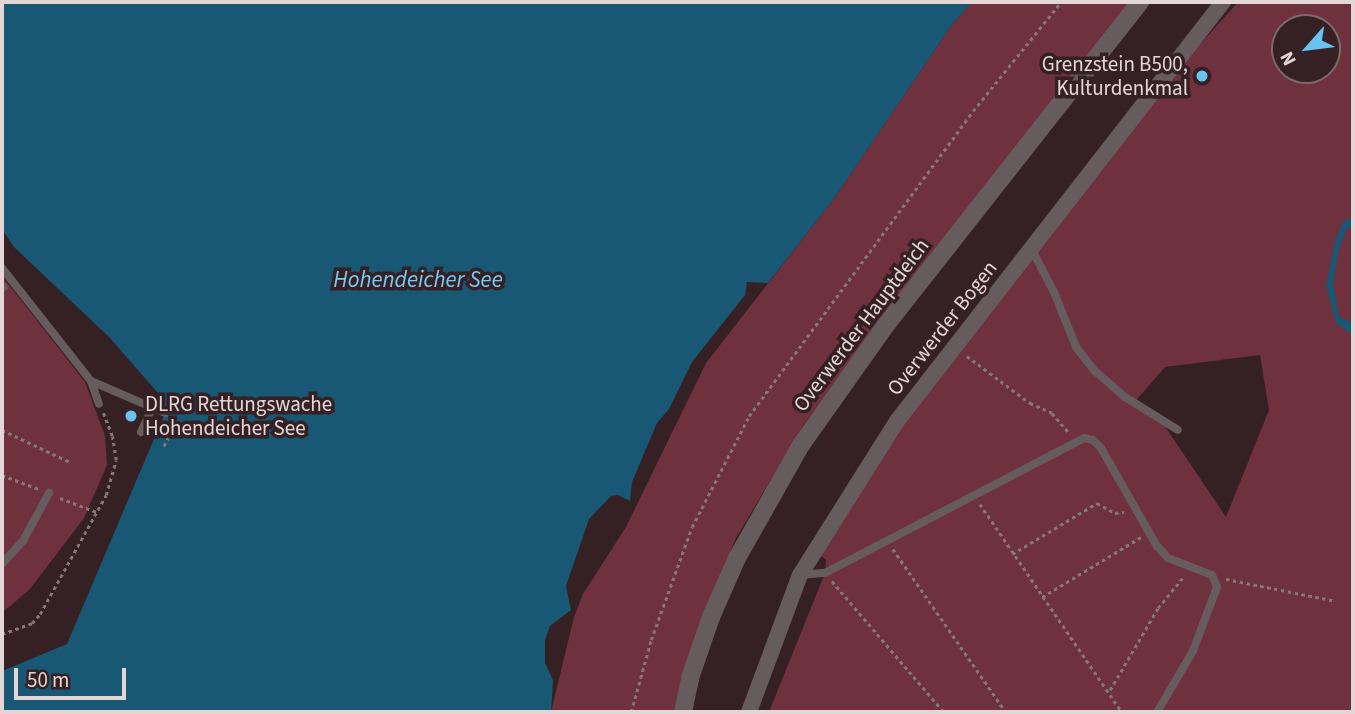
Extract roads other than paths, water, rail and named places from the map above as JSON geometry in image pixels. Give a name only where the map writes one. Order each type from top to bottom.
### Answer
[{"type":"street","name":"Overwerder Hauptdeich","points":[[683,712],[690,678],[711,617],[737,558],[801,445],[886,325],[1140,2]]},
{"type":"street","name":"Overwerder Bogen","points":[[749,712],[800,575],[897,421],[1223,2]]},
{"type":"lane","points":[[1031,248],[1054,292],[1076,347],[1094,371],[1125,397],[1178,430]]},
{"type":"lane","points":[[2,268],[91,381],[99,404]]},
{"type":"lane","points":[[91,381],[165,414]]},
{"type":"lane","points":[[141,432],[152,408]]},
{"type":"lane","points":[[800,575],[825,573],[1077,442],[1084,439],[1093,440],[1101,448],[1148,533],[1168,558],[1212,575],[1217,587],[1193,651],[1157,712]]},
{"type":"lane","points":[[2,564],[23,541],[49,493]]},
{"type":"water","name":"Hohendeicher See","points":[[2,2],[972,2],[951,26],[833,200],[768,283],[747,282],[745,295],[692,362],[669,409],[657,423],[632,482],[630,501],[618,495],[611,496],[589,519],[566,586],[571,610],[550,626],[545,640],[545,663],[553,680],[551,712],[2,712],[2,671],[67,644],[165,413],[165,401],[109,337],[14,247],[2,229]]},
{"type":"water","points":[[1353,217],[1353,225],[1346,230],[1339,249],[1333,283],[1339,317],[1353,323],[1351,334],[1336,323],[1326,286],[1335,241],[1343,222]]},
{"type":"place","name":"Grenzstein B500, Kulturdenkmal","points":[[1202,76]]},
{"type":"place","name":"DLRG Rettungswache Hohendeicher See","points":[[131,416]]}]
